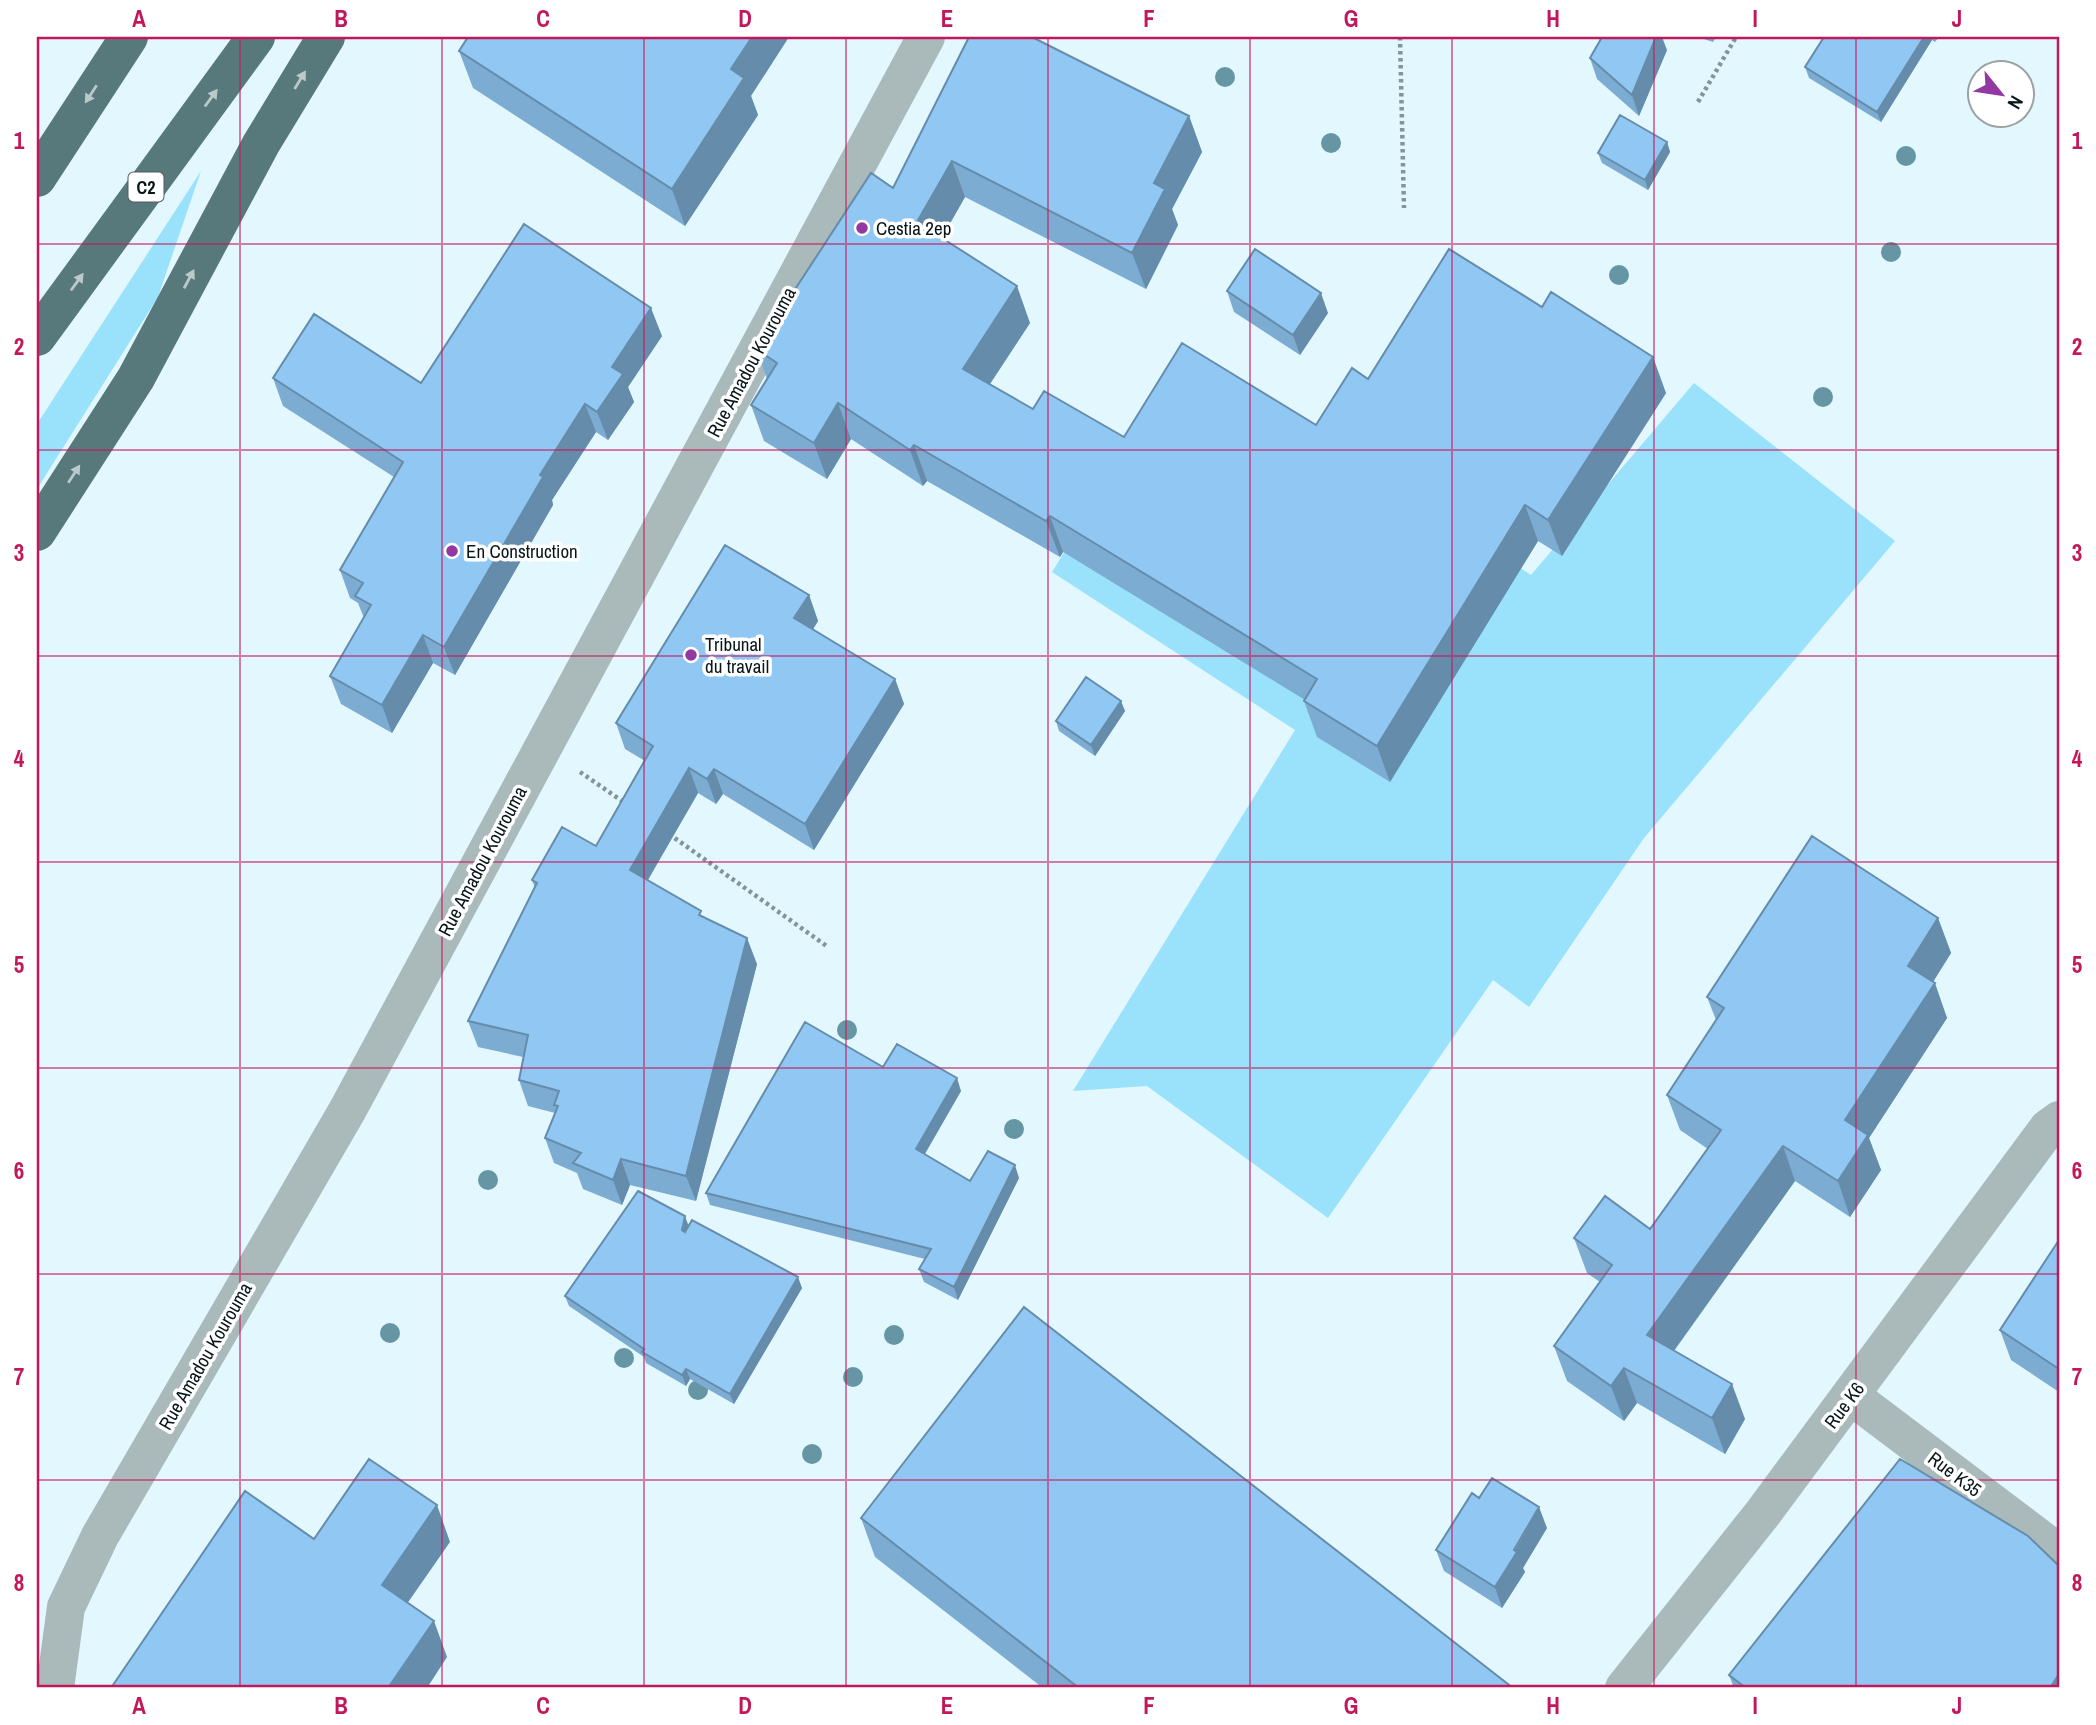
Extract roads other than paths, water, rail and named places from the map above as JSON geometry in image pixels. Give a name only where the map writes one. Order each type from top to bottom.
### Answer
[{"type":"highway","points":[[37,178],[129,37]]},
{"type":"highway","name":"C2","points":[[37,337],[256,37]]},
{"type":"highway","points":[[37,532],[136,378],[261,144],[326,37]]},
{"type":"street","name":"Rue Amadou Kourouma","points":[[55,1688],[66,1607],[100,1536],[347,1111],[926,37]]},
{"type":"street","name":"Rue K6","points":[[1624,1688],[1763,1513],[2048,1128],[2059,1120]]},
{"type":"street","name":"Rue K35","points":[[1851,1396],[2059,1553]]},
{"type":"place","name":"Cestia 2ep","points":[[862,228]]},
{"type":"place","name":"En Construction","points":[[452,551]]},
{"type":"place","name":"Tribunal du travail","points":[[691,655]]}]
